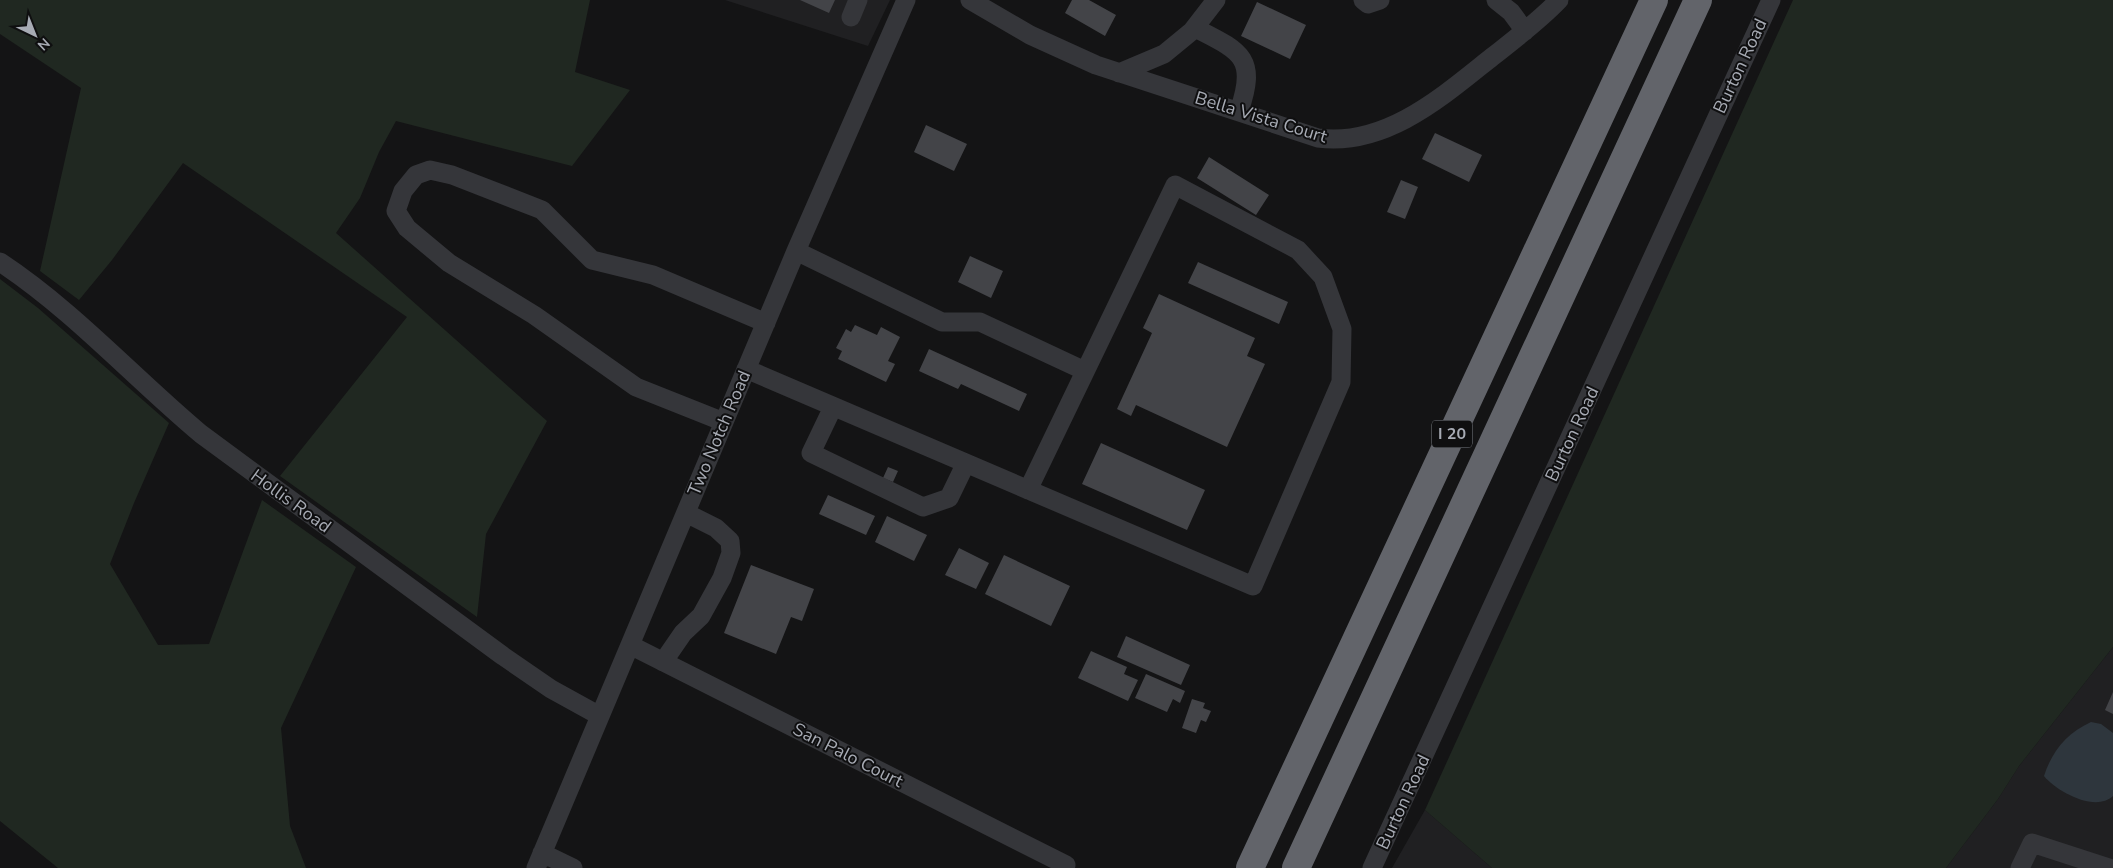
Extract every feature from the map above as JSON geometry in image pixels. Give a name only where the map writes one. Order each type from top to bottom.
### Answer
[{"type":"highway","name":"I 20","points":[[1250,868],[1654,0]]},
{"type":"highway","name":"I 20","points":[[1296,868],[1698,0]]},
{"type":"street","name":"Two Notch Road","points":[[539,860],[796,251],[906,0]]},
{"type":"street","name":"Bella Vista Court","points":[[970,0],[1069,54],[1119,73],[1318,138],[1332,140],[1361,136],[1389,127],[1415,114],[1451,89],[1525,31],[1559,0]]},
{"type":"street","points":[[1119,73],[1164,54],[1194,28],[1216,0]]},
{"type":"street","points":[[1363,0],[1368,4],[1380,0]]},
{"type":"street","points":[[1496,0],[1511,12],[1525,31]]},
{"type":"street","name":"Burton Road","points":[[1372,868],[1771,0]]},
{"type":"street","points":[[1194,28],[1229,46],[1244,61],[1247,86],[1239,111]]},
{"type":"street","points":[[724,422],[636,386],[534,315],[449,263],[406,228],[396,211],[404,191],[416,175],[430,170],[452,176],[542,210],[592,260],[653,275],[766,323]]},
{"type":"street","points":[[746,369],[1028,490],[1254,586],[1341,382],[1342,328],[1322,277],[1298,250],[1175,185],[1028,490]]},
{"type":"street","points":[[796,251],[942,322],[980,322],[1085,371]]},
{"type":"street","name":"Hollis Road","points":[[0,262],[32,283],[110,349],[158,398],[201,434],[503,656],[551,689],[600,716]]},
{"type":"street","points":[[833,406],[811,453],[923,507],[949,498],[966,463]]},
{"type":"street","points":[[663,662],[683,633],[701,616],[722,578],[730,553],[730,541],[716,528],[686,513]]},
{"type":"street","name":"San Palo Court","points":[[630,645],[1066,865]]},
{"type":"street","points":[[2020,868],[2032,843],[2109,868]]},
{"type":"street","points":[[539,860],[573,868]]},
{"type":"shaded area","points":[[0,0],[590,0],[575,72],[630,90],[572,166],[396,121],[379,152],[360,198],[336,233],[547,421],[486,534],[477,617],[280,476],[407,317],[183,163],[112,260],[79,300],[40,271],[81,88],[0,34]]},
{"type":"shaded area","points":[[725,0],[890,0],[868,46]]},
{"type":"shaded area","points":[[1793,0],[2113,0],[2113,647],[2019,766],[1998,799],[1946,868],[1492,868],[1425,810]]},
{"type":"shaded area","points":[[0,279],[38,308],[169,423],[110,564],[158,645],[209,644],[262,500],[356,567],[281,728],[290,826],[306,868],[58,868],[0,821]]},
{"type":"shaded area","points":[[2113,647],[2113,868],[1946,868],[1998,799],[2019,766]]},
{"type":"shaded area","points":[[2091,722],[2101,724],[2113,733],[2113,796],[2105,801],[2086,801],[2076,798],[2057,788],[2044,776],[2051,759],[2068,737],[2082,726]]},
{"type":"shaded area","points":[[1425,810],[1492,868],[1392,868]]},
{"type":"building","points":[[800,0],[835,0],[829,13]]},
{"type":"building","points":[[1072,0],[1089,0],[1116,15],[1105,36],[1065,13]]},
{"type":"building","points":[[1257,2],[1306,25],[1290,59],[1241,36]]},
{"type":"building","points":[[926,125],[967,144],[954,171],[914,152]]},
{"type":"building","points":[[1435,133],[1482,155],[1469,182],[1422,159]]},
{"type":"building","points":[[1209,157],[1269,195],[1256,215],[1197,178]]},
{"type":"building","points":[[1401,180],[1418,187],[1405,219],[1387,212]]},
{"type":"building","points":[[970,256],[1003,271],[991,298],[958,282]]},
{"type":"building","points":[[1198,262],[1288,302],[1279,324],[1188,283]]},
{"type":"building","points":[[1159,294],[1255,338],[1247,356],[1265,364],[1227,447],[1136,405],[1131,416],[1117,409],[1152,333],[1143,328]]},
{"type":"building","points":[[855,325],[877,335],[881,327],[900,337],[888,361],[895,364],[886,382],[838,359],[842,351],[836,348],[846,329],[851,332]]},
{"type":"building","points":[[929,349],[1027,394],[1019,411],[961,384],[958,389],[919,371]]},
{"type":"building","points":[[1101,443],[1205,490],[1187,530],[1082,484]]},
{"type":"building","points":[[888,467],[898,471],[893,482],[883,478]]},
{"type":"building","points":[[828,495],[875,516],[866,535],[819,514]]},
{"type":"building","points":[[887,516],[927,535],[914,561],[875,542]]},
{"type":"building","points":[[959,548],[989,563],[976,589],[945,575]]},
{"type":"building","points":[[1004,555],[1070,586],[1051,626],[985,594]]},
{"type":"building","points":[[751,565],[814,589],[802,621],[791,617],[776,654],[724,633]]},
{"type":"building","points":[[1126,636],[1190,665],[1181,685],[1117,657]]},
{"type":"building","points":[[1091,651],[1127,667],[1124,674],[1138,680],[1128,701],[1078,678]]},
{"type":"building","points":[[1146,674],[1185,691],[1180,703],[1173,699],[1167,712],[1135,698]]},
{"type":"building","points":[[2113,692],[2113,714],[2105,710]]},
{"type":"building","points":[[1192,699],[1205,703],[1203,708],[1211,711],[1206,722],[1201,720],[1196,733],[1182,728]]}]
